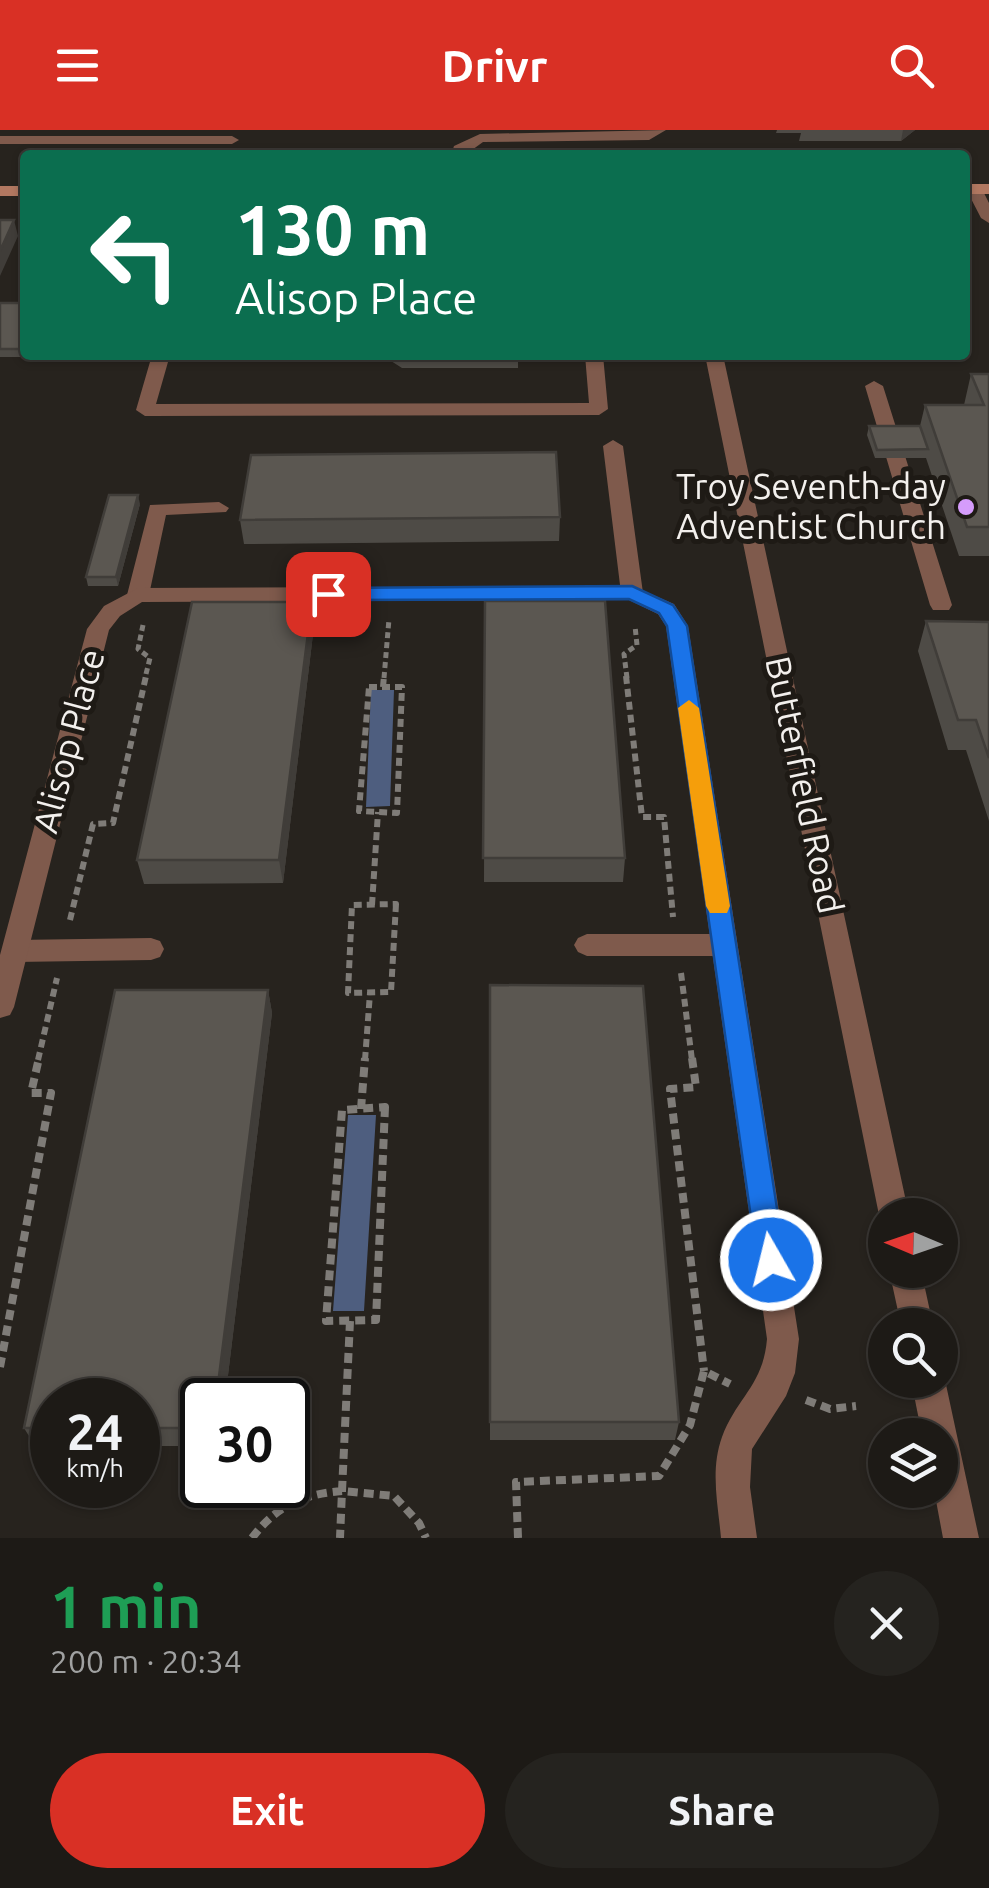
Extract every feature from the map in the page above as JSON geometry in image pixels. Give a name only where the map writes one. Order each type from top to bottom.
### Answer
[{"type":"street","points":[[459,150],[480,138],[648,136],[659,130]]},
{"type":"street","points":[[8,137],[232,142]]},
{"type":"street","points":[[976,189],[989,218]]},
{"type":"street","points":[[160,360],[146,410],[600,409],[595,360]]},
{"type":"street","name":"Butterfield Road","points":[[715,360],[890,1198]]},
{"type":"street","points":[[874,386],[941,605]]},
{"type":"street","points":[[613,446],[633,603]]},
{"type":"street","points":[[219,508],[157,510],[142,604],[633,603],[666,609],[677,626],[783,1339],[782,1370],[740,1435],[732,1460],[739,1538]]},
{"type":"street","name":"Alisop Place","points":[[0,1006],[98,629],[112,611],[142,604]]},
{"type":"street","points":[[587,945],[724,945]]},
{"type":"street","points":[[14,951],[152,949]]},
{"type":"street","points":[[955,1508],[961,1538]]},
{"type":"path","points":[[633,603],[638,645],[624,654],[642,817],[664,816],[675,928]]},
{"type":"path","points":[[67,934],[93,824],[113,823],[150,658],[138,648],[142,604]]},
{"type":"path","points":[[383,687],[389,609]]},
{"type":"path","points":[[369,687],[402,687],[397,813],[378,812],[359,811],[369,687]]},
{"type":"path","points":[[372,905],[378,812]]},
{"type":"path","points":[[396,904],[390,992],[370,993],[348,993],[352,905],[396,904]]},
{"type":"path","points":[[518,1538],[516,1482],[659,1476],[690,1424],[704,1371],[670,1089],[696,1087],[680,967]]},
{"type":"path","points":[[0,1366],[51,1093],[31,1093],[58,972]]},
{"type":"path","points":[[361,1109],[370,993]]},
{"type":"path","points":[[386,1108],[376,1320],[350,1321],[326,1322],[342,1110],[386,1108]]},
{"type":"path","points":[[340,1538],[350,1321]]},
{"type":"path","points":[[704,1371],[737,1388]]},
{"type":"path","points":[[804,1400],[830,1409],[856,1406]]},
{"type":"path","points":[[252,1538],[284,1502],[313,1492],[342,1490],[394,1496],[419,1522],[426,1538]]},
{"type":"water","points":[[371,690],[394,690],[390,806],[366,807]]},
{"type":"water","points":[[348,1115],[376,1115],[364,1311],[333,1311]]},
{"type":"building","points":[[0,220],[14,220],[0,251]]},
{"type":"building","points":[[0,303],[20,303],[20,349],[0,349]]},
{"type":"building","name":"Troy Seventh-day Adventist Church","points":[[971,374],[989,374],[989,527],[967,527],[925,405],[984,405]]},
{"type":"building","points":[[869,426],[920,426],[928,449],[877,450]]},
{"type":"building","points":[[556,452],[560,517],[240,520],[251,455]]},
{"type":"building","points":[[109,495],[138,495],[116,577],[86,577]]},
{"type":"building","points":[[485,601],[605,601],[625,858],[483,858]]},
{"type":"building","points":[[192,602],[312,602],[279,860],[137,860]]},
{"type":"building","points":[[926,621],[989,622],[989,758],[976,720],[958,720]]},
{"type":"building","points":[[490,985],[643,986],[679,1422],[490,1422]]},
{"type":"building","points":[[115,990],[268,990],[219,1378],[180,1378],[180,1428],[160,1428],[160,1378],[34,1378]]},
{"type":"building","points":[[30,1399],[30,1428],[24,1428]]},
{"type":"slow traffic","points":[[689,708],[718,906]]},
{"type":"place","name":"Troy Seventh-day Adventist Church","points":[[966,507]]},
{"type":"route","points":[[328,594],[632,592],[666,609],[677,626],[771,1260]]}]
